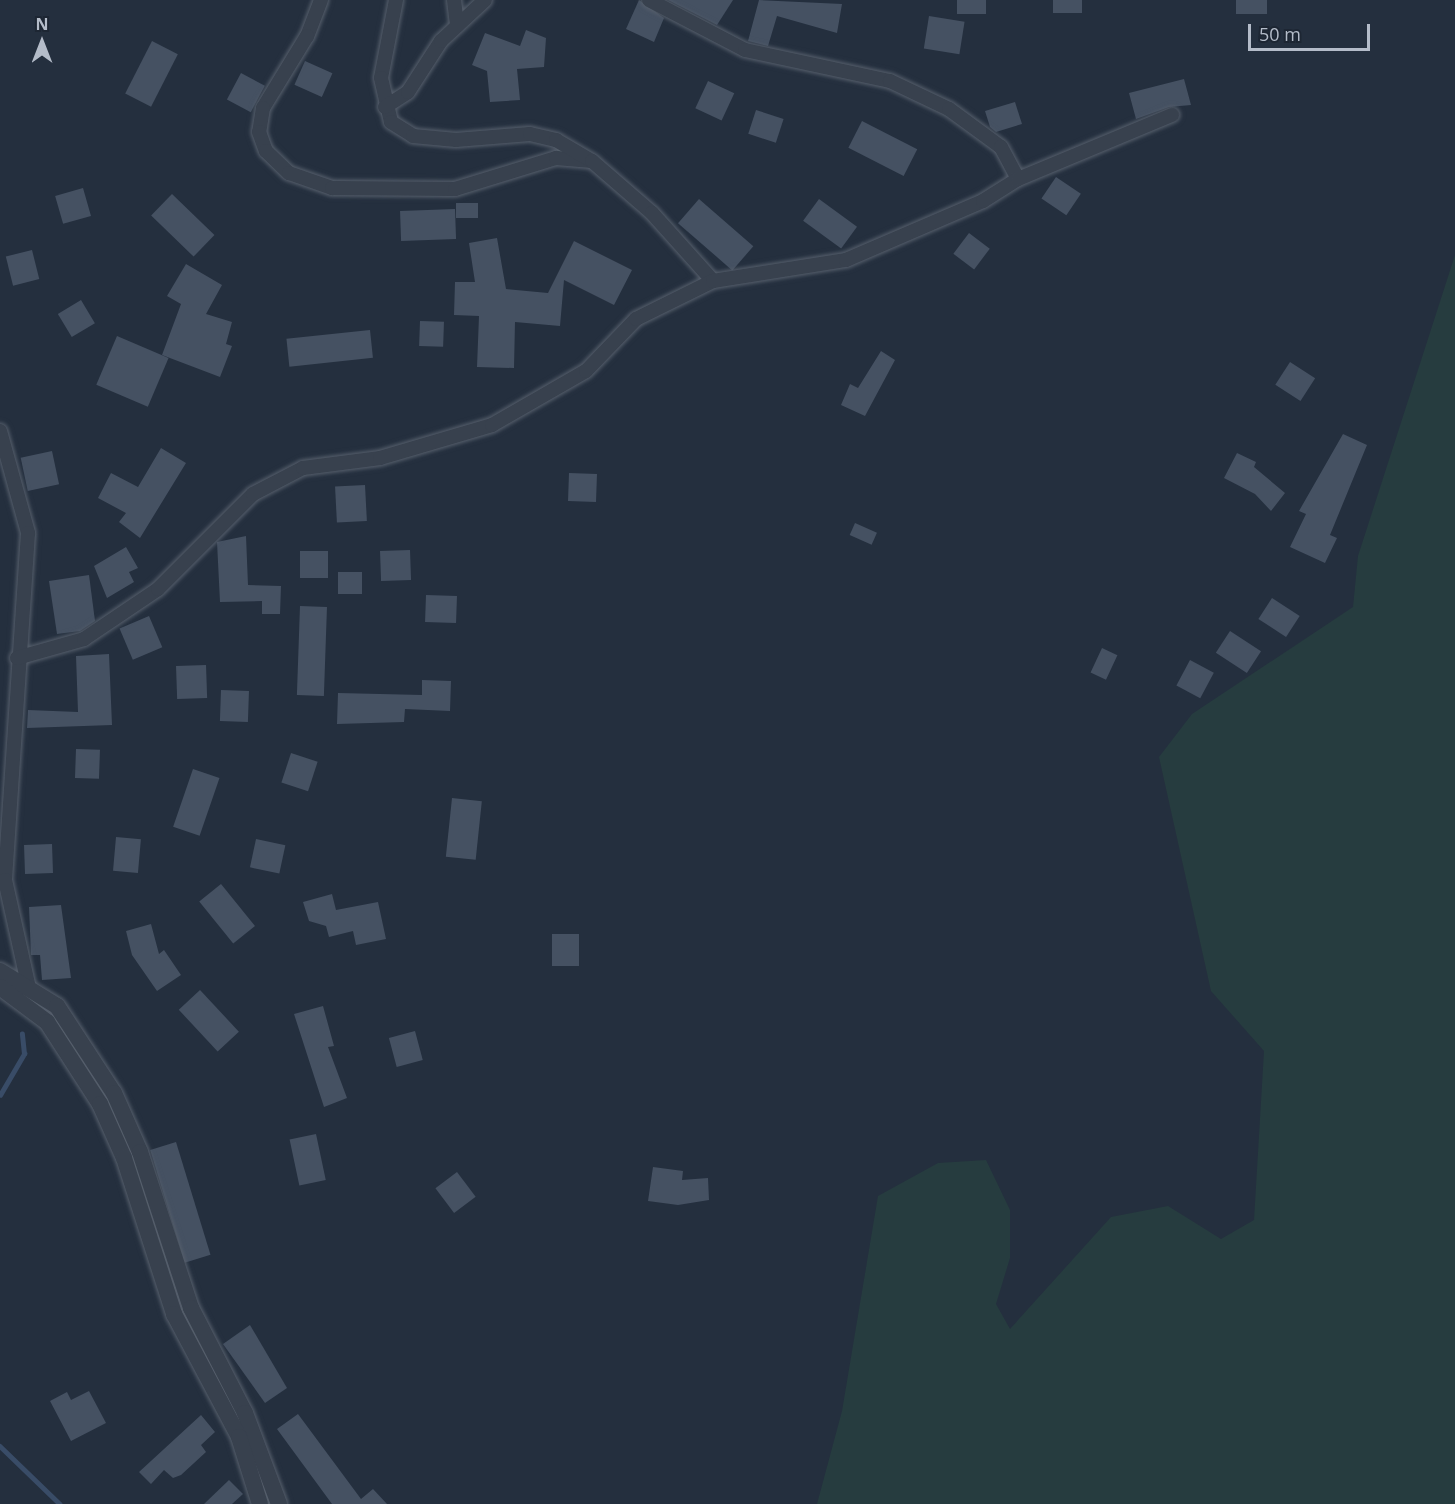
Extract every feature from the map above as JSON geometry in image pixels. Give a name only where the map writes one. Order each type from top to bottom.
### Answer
[{"type":"street","points":[[321,0],[307,36],[263,108],[259,132],[266,151],[288,173],[332,188],[455,189],[556,158],[592,161]]},
{"type":"street","points":[[396,0],[381,78],[385,107],[391,122],[413,136],[456,140],[530,134],[556,140],[592,161],[652,213],[713,281]]},
{"type":"street","points":[[454,0],[457,26]]},
{"type":"street","points":[[385,107],[408,92],[457,26],[485,0]]},
{"type":"street","points":[[649,0],[745,50],[890,81],[949,110],[1001,147],[1018,179]]},
{"type":"street","points":[[17,658],[84,639],[158,589],[253,494],[303,468],[380,458],[492,425],[586,371],[636,319],[713,281],[846,260],[983,201],[1018,179],[1172,115]]},
{"type":"street","points":[[0,431],[28,533],[17,658],[16,758],[5,880],[28,984]]},
{"type":"street","points":[[0,971],[28,984],[69,1019],[114,1092],[140,1152],[190,1308],[245,1413],[279,1504]]},
{"type":"street","points":[[0,987],[47,1022],[100,1104],[124,1158],[174,1314],[239,1437],[260,1504]]},
{"type":"green space","points":[[1455,255],[1455,1504],[817,1504],[842,1411],[878,1196],[938,1163],[986,1160],[1010,1210],[1010,1258],[996,1304],[1010,1329],[1111,1217],[1168,1206],[1221,1239],[1254,1220],[1264,1051],[1211,991],[1159,757],[1192,714],[1353,607],[1358,556]]},
{"type":"building","points":[[639,0],[664,18],[654,42],[626,29]]},
{"type":"building","points":[[668,0],[733,0],[717,25]]},
{"type":"building","points":[[759,0],[842,4],[837,33],[777,16],[768,46],[748,41]]},
{"type":"building","points":[[957,0],[986,0],[986,14],[957,14]]},
{"type":"building","points":[[1053,0],[1082,0],[1082,13],[1053,13]]},
{"type":"building","points":[[1236,0],[1267,0],[1267,14],[1236,14]]},
{"type":"building","points":[[929,16],[965,22],[959,54],[924,49]]},
{"type":"building","points":[[526,30],[546,38],[544,67],[517,69],[520,100],[490,102],[487,71],[472,65],[485,33],[520,46]]},
{"type":"building","points":[[152,41],[178,54],[151,107],[125,94]]},
{"type":"building","points":[[305,61],[332,73],[322,97],[294,85]]},
{"type":"building","points":[[241,73],[265,86],[251,112],[227,99]]},
{"type":"building","points":[[1184,79],[1191,105],[1169,107],[1136,119],[1129,93]]},
{"type":"building","points":[[708,81],[734,93],[722,120],[695,108]]},
{"type":"building","points":[[1015,102],[1022,124],[996,132],[990,127],[985,111]]},
{"type":"building","points":[[756,110],[784,119],[776,143],[748,134]]},
{"type":"building","points":[[862,121],[917,149],[904,176],[848,148]]},
{"type":"building","points":[[1056,177],[1081,194],[1066,215],[1041,199]]},
{"type":"building","points":[[83,188],[91,216],[63,224],[55,196]]},
{"type":"building","points":[[172,194],[214,235],[194,257],[151,216]]},
{"type":"building","points":[[699,199],[753,246],[732,270],[678,223]]},
{"type":"building","points":[[819,199],[857,227],[841,248],[803,221]]},
{"type":"building","points":[[456,203],[478,203],[478,218],[456,218]]},
{"type":"building","points":[[455,209],[456,239],[401,241],[400,211]]},
{"type":"building","points":[[969,233],[990,249],[974,269],[953,254]]},
{"type":"building","points":[[497,238],[506,289],[548,293],[574,241],[632,270],[614,305],[564,280],[560,326],[515,322],[514,368],[477,367],[479,316],[454,315],[455,282],[475,282],[469,243]]},
{"type":"building","points":[[32,250],[39,279],[13,286],[6,257]]},
{"type":"building","points":[[186,264],[222,285],[206,314],[232,322],[226,344],[232,346],[220,377],[162,355],[181,304],[167,296]]},
{"type":"building","points":[[81,300],[95,323],[72,337],[58,314]]},
{"type":"building","points":[[420,321],[444,322],[443,347],[419,346]]},
{"type":"building","points":[[370,330],[373,358],[289,367],[286,339]]},
{"type":"building","points":[[117,336],[169,358],[148,407],[96,385]]},
{"type":"building","points":[[881,351],[895,360],[865,416],[841,405],[850,384],[858,388]]},
{"type":"building","points":[[1290,362],[1315,378],[1300,401],[1275,385]]},
{"type":"building","points":[[1343,434],[1367,445],[1330,535],[1337,538],[1325,563],[1290,547],[1306,514],[1299,511]]},
{"type":"building","points":[[161,448],[186,463],[140,538],[119,522],[126,513],[98,498],[111,473],[138,487]]},
{"type":"building","points":[[52,451],[59,484],[28,491],[21,458]]},
{"type":"building","points":[[1237,453],[1256,462],[1254,467],[1285,493],[1271,511],[1255,494],[1224,478]]},
{"type":"building","points":[[569,473],[597,474],[596,502],[568,501]]},
{"type":"building","points":[[365,485],[367,521],[337,523],[335,487]]},
{"type":"building","points":[[855,523],[877,533],[872,545],[850,535]]},
{"type":"building","points":[[246,536],[248,585],[281,586],[280,614],[262,614],[262,601],[220,602],[217,542]]},
{"type":"building","points":[[126,547],[138,568],[129,572],[134,582],[107,598],[94,566]]},
{"type":"building","points":[[410,550],[411,580],[381,581],[380,551]]},
{"type":"building","points":[[300,551],[328,551],[328,578],[300,578]]},
{"type":"building","points":[[338,572],[362,572],[362,594],[338,594]]},
{"type":"building","points":[[89,575],[95,621],[80,631],[57,634],[49,581]]},
{"type":"building","points":[[426,595],[457,596],[456,623],[425,622]]},
{"type":"building","points":[[1272,598],[1300,616],[1286,637],[1258,619]]},
{"type":"building","points":[[300,606],[327,607],[324,696],[297,695]]},
{"type":"building","points":[[149,616],[162,647],[133,660],[120,629]]},
{"type":"building","points":[[1230,631],[1261,651],[1247,673],[1216,653]]},
{"type":"building","points":[[1102,648],[1117,655],[1106,680],[1091,672]]},
{"type":"building","points":[[109,654],[112,725],[27,728],[28,710],[78,712],[76,656]]},
{"type":"building","points":[[1190,660],[1214,673],[1200,698],[1176,686]]},
{"type":"building","points":[[206,665],[207,698],[177,699],[176,666]]},
{"type":"building","points":[[422,680],[451,681],[450,711],[405,709],[404,722],[337,724],[338,693],[422,695]]},
{"type":"building","points":[[221,690],[249,691],[248,722],[220,721]]},
{"type":"building","points":[[76,749],[100,750],[99,779],[75,778]]},
{"type":"building","points":[[291,753],[318,762],[308,791],[281,782]]},
{"type":"building","points":[[193,769],[219,778],[200,836],[173,827]]},
{"type":"building","points":[[452,798],[482,801],[476,860],[446,857]]},
{"type":"building","points":[[116,837],[141,839],[138,873],[113,871]]},
{"type":"building","points":[[256,839],[285,845],[279,874],[250,867]]},
{"type":"building","points":[[52,844],[53,873],[25,874],[24,845]]},
{"type":"building","points":[[221,884],[255,926],[233,944],[199,902]]},
{"type":"building","points":[[332,894],[336,910],[378,902],[386,939],[356,945],[353,931],[329,937],[326,926],[309,921],[303,902]]},
{"type":"building","points":[[61,905],[71,978],[42,980],[40,955],[31,955],[29,907]]},
{"type":"building","points":[[151,924],[159,954],[164,950],[181,975],[157,991],[132,955],[126,931]]},
{"type":"building","points":[[552,934],[579,934],[579,966],[552,966]]},
{"type":"building","points":[[200,990],[239,1032],[218,1051],[179,1010]]},
{"type":"building","points":[[323,1006],[334,1046],[328,1047],[347,1098],[324,1107],[294,1014]]},
{"type":"building","points":[[415,1031],[423,1060],[397,1067],[389,1038]]},
{"type":"building","points":[[316,1134],[326,1180],[299,1186],[290,1140]]},
{"type":"building","points":[[176,1142],[210,1255],[185,1263],[150,1150]]},
{"type":"building","points":[[653,1167],[683,1171],[682,1180],[708,1178],[709,1200],[678,1205],[648,1201]]},
{"type":"building","points":[[457,1172],[476,1197],[454,1213],[435,1188]]},
{"type":"building","points":[[250,1325],[287,1388],[265,1403],[223,1344]]},
{"type":"building","points":[[89,1391],[106,1423],[71,1441],[50,1401],[67,1392],[71,1400]]},
{"type":"building","points":[[298,1414],[361,1499],[373,1489],[387,1504],[332,1504],[277,1429]]},
{"type":"building","points":[[201,1415],[215,1432],[201,1445],[206,1452],[181,1475],[173,1478],[164,1470],[151,1484],[139,1472]]},
{"type":"building","points":[[229,1480],[243,1494],[232,1504],[204,1504]]},
{"type":"waterway","points":[[0,1095],[24,1054],[22,1034]]},
{"type":"waterway","points":[[0,1446],[60,1504]]}]
